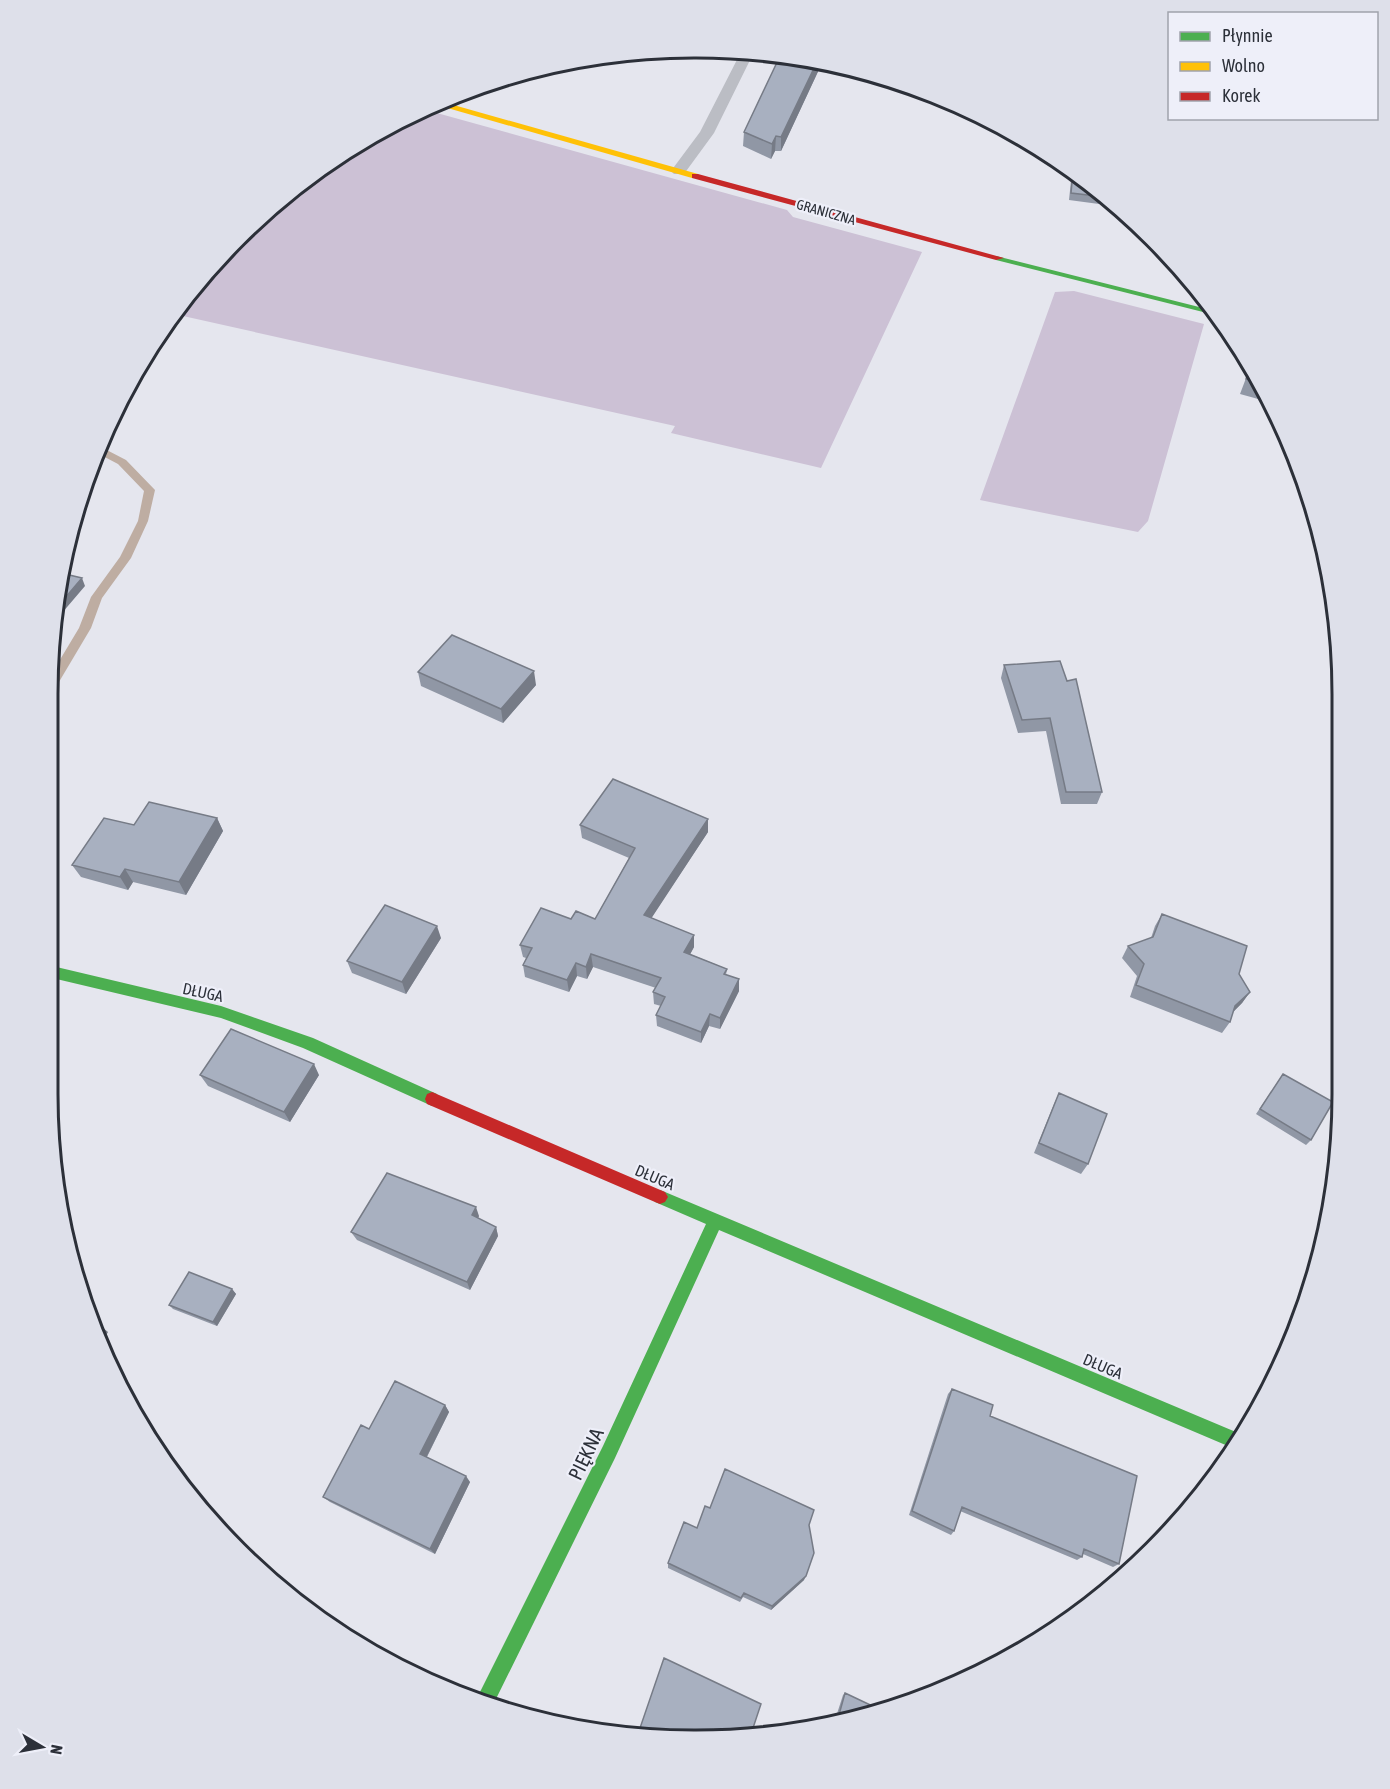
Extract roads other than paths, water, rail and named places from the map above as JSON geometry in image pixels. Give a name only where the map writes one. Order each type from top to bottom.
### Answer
[{"type":"street","name":"GRANICZNA","points":[[451,107],[852,220],[1201,310]]},
{"type":"street","name":"DŁUGA","points":[[58,974],[220,1012],[308,1043],[715,1221],[942,1314],[1230,1438]]},
{"type":"street","name":"PIĘKNA","points":[[487,1696],[609,1452],[715,1221]]},
{"type":"lane","points":[[679,171],[707,133],[743,61]]},
{"type":"waterway","points":[[59,672],[85,628],[97,597],[125,558],[143,521],[150,490],[122,462],[106,453]]}]
